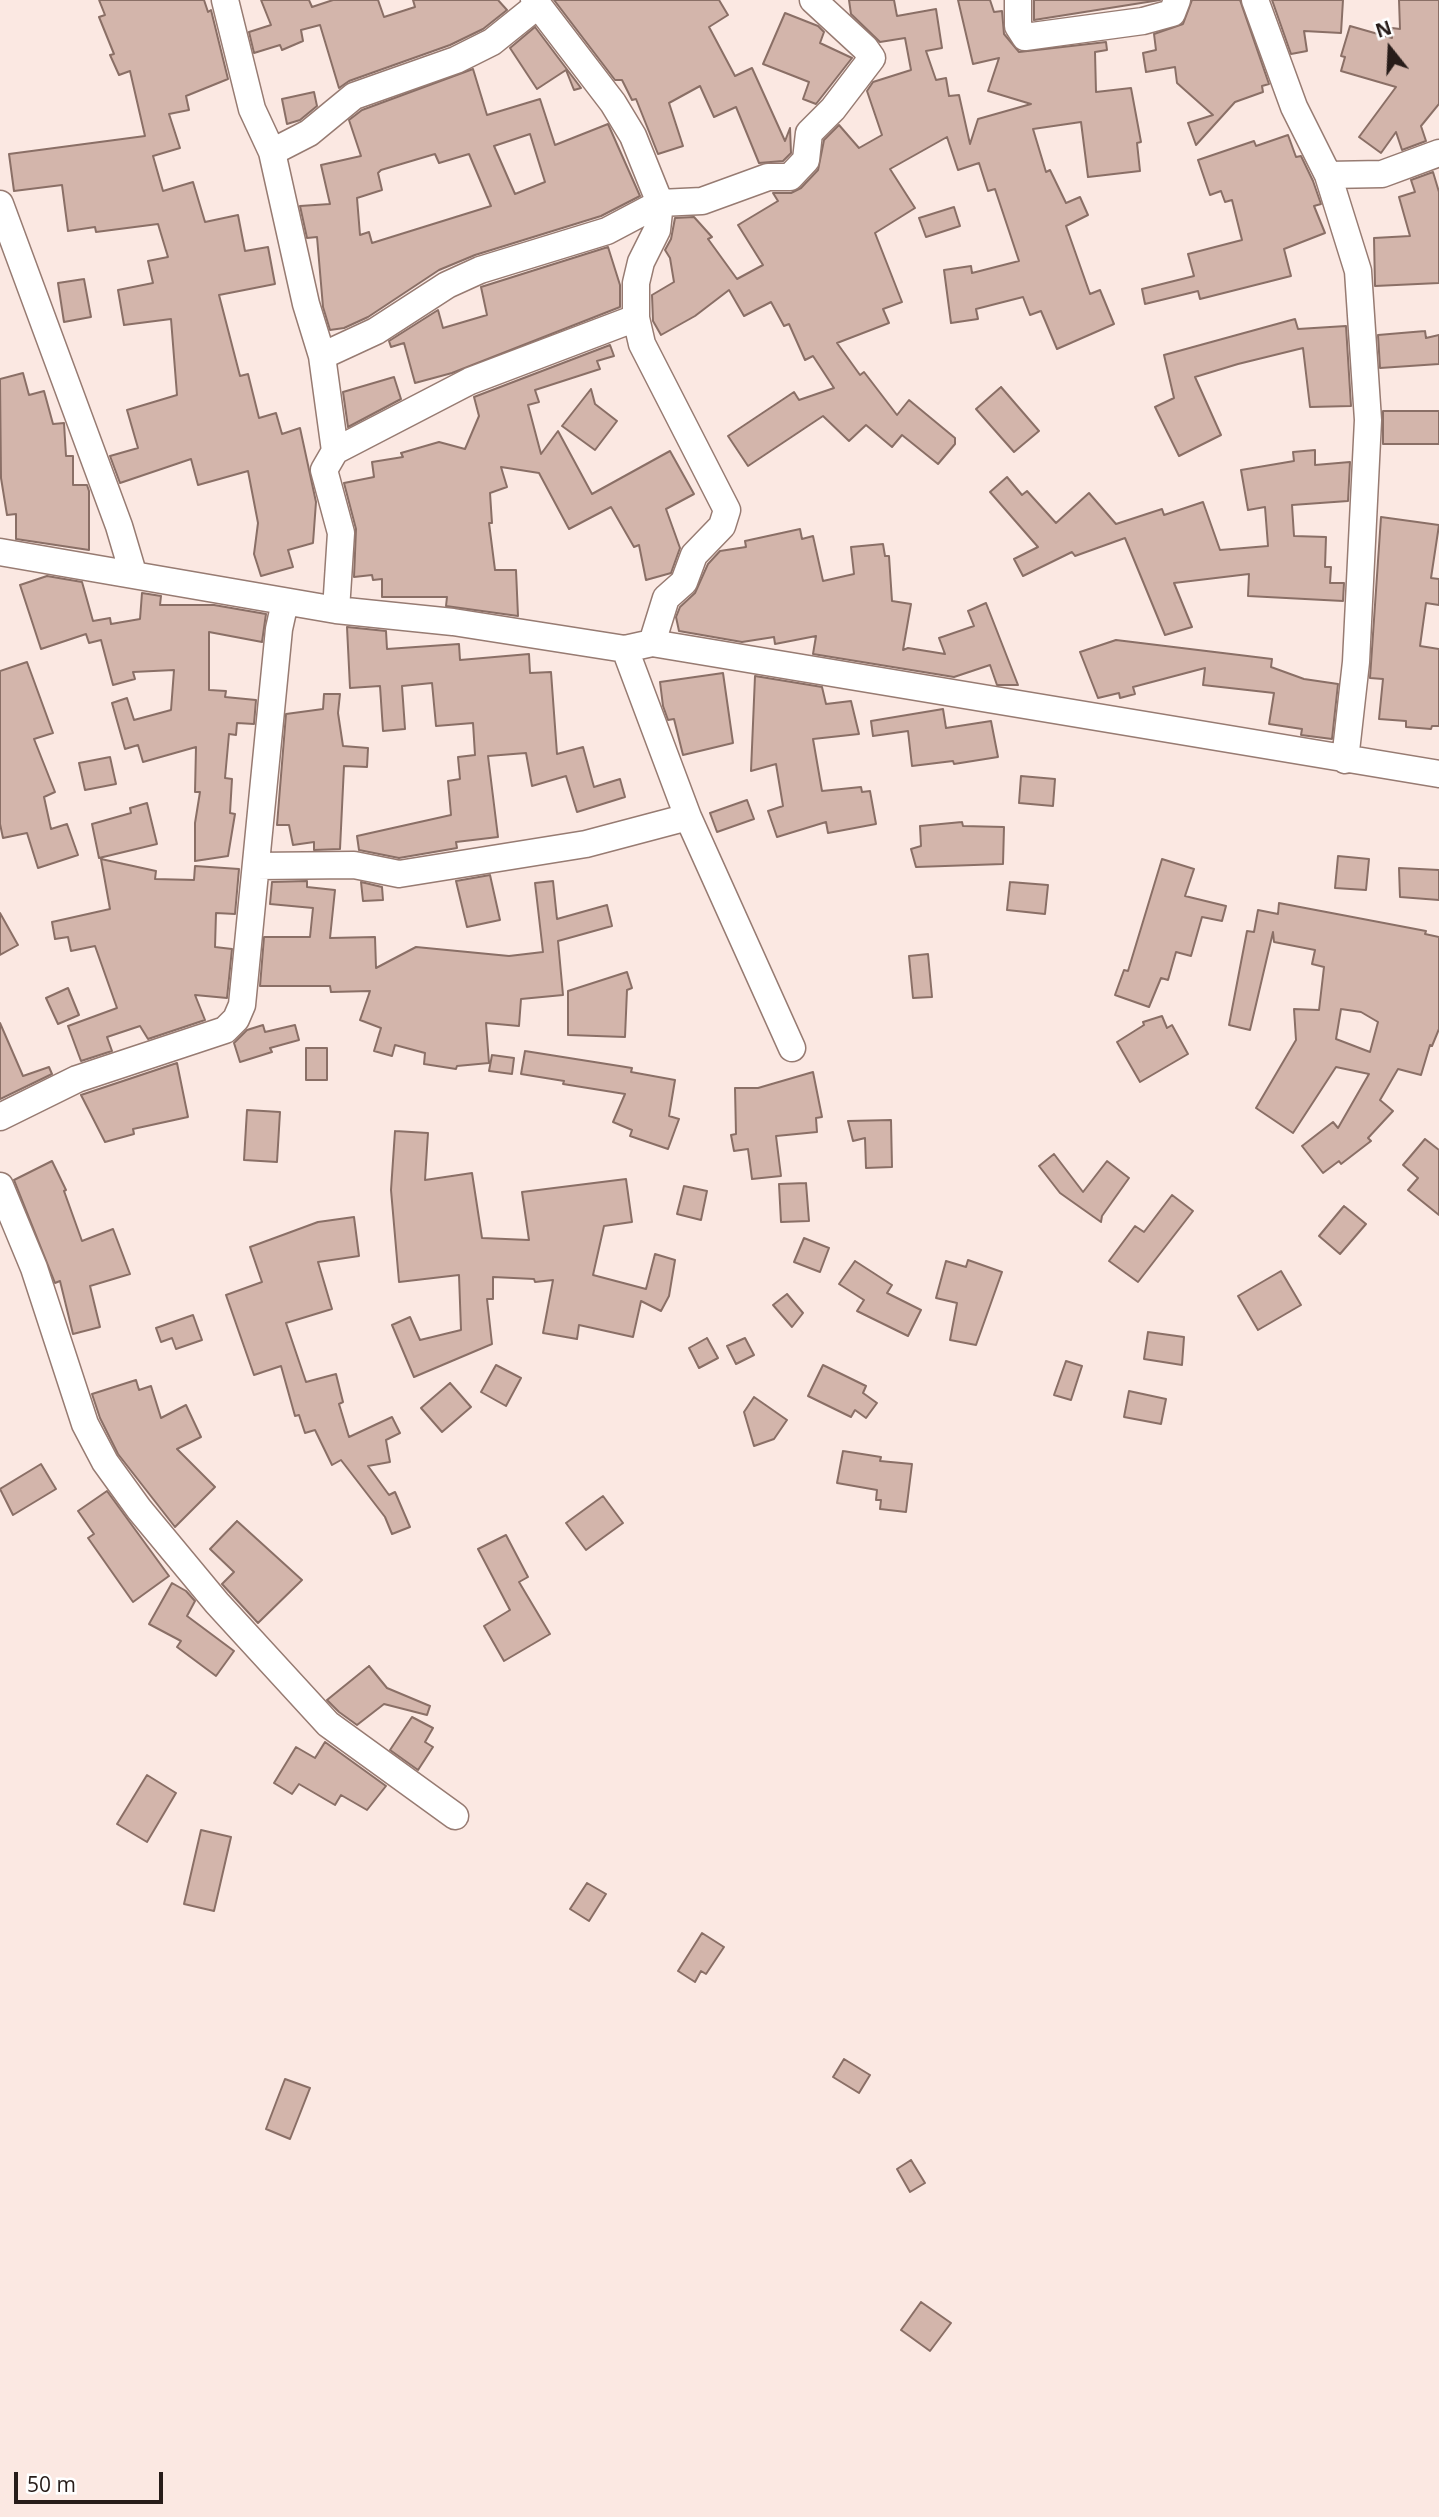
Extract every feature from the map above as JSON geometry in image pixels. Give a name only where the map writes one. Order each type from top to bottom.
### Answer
[{"type":"street","points":[[225,0],[252,109],[272,152],[288,228],[322,356],[335,451]]},
{"type":"street","points":[[322,356],[376,331],[458,280],[522,256],[607,231],[660,203],[702,201],[768,177],[790,177],[806,160],[808,133],[839,102],[872,58],[865,48],[813,0]]},
{"type":"street","points":[[1018,0],[1018,26],[1025,37],[1156,18],[1172,13],[1177,0]]},
{"type":"street","points":[[1255,0],[1294,107],[1328,175],[1358,271],[1368,420],[1356,662],[1345,760]]},
{"type":"street","points":[[272,152],[309,133],[354,96],[456,60],[492,42],[536,2],[613,103],[633,136],[660,203],[657,230],[641,262],[636,283],[636,318],[642,344],[727,510],[722,526],[694,555],[684,582],[666,598],[652,643]]},
{"type":"street","points":[[1328,175],[1382,174],[1439,153]]},
{"type":"street","points":[[0,204],[133,573]]},
{"type":"street","points":[[336,610],[341,533],[324,470],[335,451],[470,381],[636,318]]},
{"type":"street","points":[[0,552],[336,610],[453,622],[625,649],[652,643],[1439,774]]},
{"type":"street","points":[[0,1117],[77,1079],[225,1030],[236,1019],[242,1005],[279,629],[285,601]]},
{"type":"street","points":[[625,649],[688,817],[792,1048]]},
{"type":"street","points":[[256,866],[354,866],[399,874],[586,844],[688,817]]},
{"type":"street","points":[[0,1186],[34,1268],[85,1424],[105,1462],[138,1509],[217,1603],[328,1724],[455,1816]]},
{"type":"building","points":[[99,0],[204,0],[208,12],[211,10],[228,79],[186,96],[189,110],[169,114],[180,148],[153,156],[163,191],[193,182],[205,222],[238,215],[245,251],[268,247],[275,284],[219,295],[240,376],[248,374],[259,418],[276,413],[282,434],[300,428],[316,502],[313,543],[288,550],[293,567],[261,576],[254,554],[258,523],[248,471],[198,485],[191,459],[120,483],[110,456],[138,448],[127,410],[177,395],[171,319],[124,325],[118,290],[153,283],[148,261],[168,257],[158,224],[96,232],[95,227],[68,231],[62,185],[14,191],[9,154],[145,136],[130,71],[119,75],[110,55],[114,54],[99,17],[105,15]]},
{"type":"building","points":[[261,0],[309,0],[312,7],[333,0],[378,0],[384,17],[415,7],[413,0],[498,0],[507,10],[483,29],[450,45],[349,81],[339,88],[320,25],[301,30],[303,41],[282,50],[280,45],[254,53],[249,32],[271,25]]},
{"type":"building","points":[[554,0],[719,0],[728,15],[709,27],[735,76],[752,68],[785,141],[790,128],[791,153],[783,161],[759,163],[736,107],[714,117],[700,86],[669,103],[683,146],[658,154],[636,99],[632,100],[622,80],[615,80]]},
{"type":"building","points":[[849,0],[894,0],[897,16],[936,9],[942,48],[926,51],[936,80],[946,78],[949,96],[959,95],[970,144],[978,119],[1031,104],[988,91],[999,58],[973,64],[958,0],[990,0],[994,12],[1002,11],[1004,34],[1019,52],[1106,42],[1107,50],[1095,52],[1096,92],[1131,88],[1141,142],[1137,143],[1140,171],[1088,177],[1081,122],[1033,129],[1046,172],[1050,170],[1066,203],[1080,197],[1088,215],[1066,226],[1090,294],[1100,290],[1114,324],[1057,349],[1041,311],[1030,315],[1023,297],[976,309],[978,319],[951,323],[944,270],[971,266],[972,273],[1019,261],[995,189],[988,191],[979,163],[958,170],[947,137],[890,169],[915,208],[875,233],[902,302],[883,309],[889,323],[837,343],[860,375],[864,372],[897,415],[909,400],[955,438],[955,444],[938,464],[902,435],[892,447],[866,425],[849,441],[823,416],[748,466],[728,436],[794,392],[799,400],[834,388],[813,356],[805,360],[789,324],[784,326],[771,302],[744,316],[729,290],[695,316],[661,335],[653,321],[652,295],[674,282],[670,258],[665,250],[671,239],[675,218],[694,217],[712,237],[708,239],[737,279],[763,265],[738,225],[778,201],[773,193],[791,193],[801,188],[818,170],[824,140],[839,125],[859,148],[882,135],[867,91],[873,82],[911,70],[905,38],[880,42],[851,14]]},
{"type":"building","points":[[1034,0],[1160,0],[1034,20]]},
{"type":"building","points":[[1192,0],[1240,0],[1269,84],[1262,86],[1263,92],[1235,102],[1196,145],[1188,123],[1213,115],[1177,83],[1175,67],[1146,72],[1143,53],[1156,50],[1154,34],[1183,24]]},
{"type":"building","points":[[1272,0],[1343,0],[1341,33],[1304,31],[1307,51],[1291,54]]},
{"type":"building","points":[[1399,0],[1439,0],[1439,104],[1421,126],[1426,141],[1402,150],[1396,132],[1381,153],[1359,137],[1396,87],[1341,71],[1345,57],[1341,56],[1350,26],[1392,38],[1392,28],[1400,29]]},
{"type":"building","points":[[785,13],[818,26],[824,32],[820,43],[852,58],[816,104],[803,99],[809,82],[763,64]]},
{"type":"building","points":[[535,27],[581,88],[574,90],[566,70],[537,89],[510,48]]},
{"type":"building","points":[[473,69],[487,115],[540,99],[555,145],[608,124],[640,196],[601,216],[475,255],[439,270],[368,317],[344,328],[330,330],[323,307],[317,237],[307,238],[300,206],[330,204],[321,165],[361,156],[349,120],[362,110]],"holes":[[[530,134],[545,182],[515,194],[494,146]],[[435,154],[439,163],[469,154],[491,206],[372,243],[369,232],[360,235],[357,198],[382,190],[378,173]]]},
{"type":"building","points":[[314,92],[317,106],[300,120],[287,124],[282,99]]},
{"type":"building","points":[[1288,135],[1296,157],[1301,156],[1313,181],[1321,204],[1314,206],[1325,233],[1284,249],[1291,276],[1200,299],[1198,291],[1145,304],[1142,289],[1194,276],[1188,254],[1242,240],[1232,200],[1225,202],[1221,191],[1210,195],[1198,160],[1254,141],[1256,146]]},
{"type":"building","points":[[1433,172],[1439,192],[1439,283],[1375,286],[1374,238],[1410,236],[1399,197],[1415,192],[1411,180]]},
{"type":"building","points":[[954,207],[960,226],[926,237],[919,218]]},
{"type":"building","points":[[608,247],[620,285],[620,307],[452,373],[415,383],[404,343],[391,347],[389,341],[438,310],[443,328],[487,315],[481,287]]},
{"type":"building","points":[[84,279],[91,317],[64,322],[58,283]]},
{"type":"building","points":[[1295,319],[1298,329],[1346,326],[1351,406],[1310,407],[1303,348],[1238,364],[1195,377],[1221,435],[1179,456],[1155,407],[1174,398],[1164,355]]},
{"type":"building","points":[[1425,331],[1426,338],[1439,335],[1439,364],[1380,368],[1378,335]]},
{"type":"building","points":[[610,345],[614,356],[597,361],[600,369],[535,390],[539,402],[528,405],[541,454],[558,431],[592,494],[670,451],[694,494],[666,509],[680,548],[671,573],[646,580],[639,545],[634,547],[611,507],[569,529],[539,473],[501,467],[507,487],[490,493],[492,523],[489,523],[495,570],[516,570],[518,616],[446,606],[447,597],[382,597],[382,579],[373,580],[372,575],[354,577],[356,529],[344,483],[374,477],[372,462],[403,457],[401,453],[439,442],[465,449],[479,416],[474,397]]},
{"type":"building","points":[[23,373],[29,395],[44,391],[53,424],[64,423],[66,456],[73,456],[73,485],[87,485],[89,491],[89,550],[16,539],[16,514],[7,515],[1,478],[0,379]]},
{"type":"building","points":[[394,377],[401,399],[348,427],[343,392]]},
{"type":"building","points":[[1001,387],[1039,431],[1014,452],[976,409]]},
{"type":"building","points":[[591,389],[595,404],[617,421],[595,450],[562,426]]},
{"type":"building","points":[[1383,411],[1439,411],[1439,444],[1383,444]]},
{"type":"building","points":[[1315,450],[1315,465],[1350,462],[1348,501],[1292,505],[1294,536],[1326,537],[1325,567],[1331,567],[1330,583],[1344,583],[1343,601],[1248,596],[1249,574],[1174,583],[1192,627],[1165,635],[1125,538],[1075,556],[1072,552],[1023,576],[1014,559],[1038,547],[990,492],[1007,477],[1022,495],[1027,491],[1056,523],[1089,493],[1116,524],[1162,509],[1164,515],[1203,502],[1220,550],[1268,546],[1265,507],[1248,510],[1241,470],[1294,461],[1293,452]]},
{"type":"building","points":[[1381,517],[1439,525],[1431,578],[1439,579],[1439,605],[1426,603],[1420,646],[1439,649],[1439,726],[1432,726],[1431,729],[1406,727],[1406,721],[1379,719],[1383,679],[1370,678]]},
{"type":"building","points":[[800,529],[802,539],[813,536],[823,581],[854,574],[851,547],[883,544],[885,556],[889,556],[892,601],[911,604],[903,650],[908,648],[945,654],[939,638],[974,626],[968,611],[986,603],[1018,685],[997,685],[990,665],[954,677],[813,654],[816,636],[775,644],[774,637],[742,642],[679,631],[676,617],[680,607],[695,593],[708,564],[720,551],[746,547],[745,541]]},
{"type":"building","points":[[47,576],[82,582],[93,621],[110,618],[111,624],[140,619],[142,593],[161,596],[160,605],[214,605],[266,614],[262,642],[209,632],[209,690],[226,691],[225,697],[256,700],[254,724],[237,723],[236,735],[229,734],[225,778],[232,779],[230,813],[235,814],[228,856],[195,861],[195,823],[200,792],[195,792],[196,747],[143,762],[138,745],[125,749],[112,703],[127,698],[134,720],[171,710],[174,670],[133,672],[135,679],[113,685],[101,640],[89,643],[86,634],[41,649],[20,585]]},
{"type":"building","points":[[347,627],[386,631],[387,649],[459,644],[460,660],[529,654],[530,673],[551,672],[557,754],[583,747],[594,787],[620,779],[625,797],[577,812],[566,776],[532,786],[526,753],[488,756],[498,837],[456,842],[457,848],[399,858],[359,850],[357,836],[451,815],[448,781],[460,779],[458,757],[475,755],[473,723],[436,726],[432,683],[402,686],[405,729],[383,731],[380,686],[350,688]]},
{"type":"building","points":[[1116,640],[1272,659],[1271,667],[1304,679],[1338,684],[1332,739],[1301,735],[1302,729],[1269,724],[1274,693],[1203,685],[1205,668],[1133,687],[1135,694],[1120,698],[1119,693],[1098,698],[1080,652]]},
{"type":"building","points":[[27,662],[53,733],[34,739],[55,792],[44,797],[51,829],[67,824],[78,855],[38,868],[27,833],[3,838],[0,824],[0,671]]},
{"type":"building","points":[[723,673],[733,743],[683,755],[674,719],[668,720],[663,706],[660,682]]},
{"type":"building","points":[[755,676],[822,687],[826,704],[851,701],[859,734],[813,739],[822,791],[861,787],[862,792],[870,791],[876,824],[828,833],[826,822],[777,837],[768,811],[783,806],[776,764],[751,771]]},
{"type":"building","points":[[324,694],[340,694],[338,713],[343,746],[368,748],[367,767],[344,766],[340,849],[314,850],[314,842],[293,845],[289,825],[277,825],[286,714],[323,709]]},
{"type":"building","points":[[943,709],[946,728],[991,721],[998,757],[954,764],[953,761],[912,766],[908,731],[873,736],[871,721]]},
{"type":"building","points":[[110,757],[116,784],[85,790],[79,763]]},
{"type":"building","points":[[1021,776],[1055,779],[1053,806],[1019,803]]},
{"type":"building","points":[[747,800],[754,819],[717,832],[710,813]]},
{"type":"building","points":[[147,803],[157,844],[99,858],[92,824],[131,813],[130,808]]},
{"type":"building","points":[[962,822],[963,826],[1004,827],[1003,864],[916,867],[911,849],[921,846],[920,826]]},
{"type":"building","points":[[1338,856],[1369,859],[1366,890],[1335,888]]},
{"type":"building","points":[[101,859],[156,871],[155,879],[194,880],[195,866],[239,869],[235,914],[216,913],[215,947],[232,949],[227,998],[195,995],[205,1020],[148,1039],[140,1026],[107,1037],[112,1051],[81,1061],[68,1026],[117,1008],[95,946],[71,951],[68,937],[55,939],[52,922],[110,909]]},
{"type":"building","points":[[1162,859],[1194,869],[1185,896],[1226,906],[1222,921],[1202,917],[1191,956],[1176,952],[1168,980],[1161,978],[1149,1007],[1115,995],[1124,970],[1128,971]]},
{"type":"building","points":[[1399,868],[1439,870],[1439,900],[1400,897]]},
{"type":"building","points":[[490,875],[500,920],[467,927],[456,881]]},
{"type":"building","points":[[307,881],[307,887],[335,890],[330,938],[375,937],[376,968],[416,947],[509,956],[543,952],[535,883],[553,881],[557,919],[607,905],[612,926],[558,941],[563,995],[521,999],[519,1026],[486,1023],[489,1063],[457,1066],[456,1069],[424,1064],[425,1053],[395,1045],[392,1056],[374,1051],[381,1028],[360,1020],[370,991],[331,992],[330,986],[260,986],[264,937],[310,937],[313,908],[270,904],[272,882]]},
{"type":"building","points":[[361,882],[382,887],[383,900],[363,901]]},
{"type":"building","points":[[1010,882],[1048,885],[1045,914],[1007,910]]},
{"type":"building","points":[[1279,903],[1426,931],[1425,934],[1439,937],[1439,1029],[1432,1046],[1430,1045],[1421,1075],[1398,1069],[1380,1100],[1393,1111],[1368,1138],[1371,1141],[1341,1164],[1339,1161],[1323,1173],[1302,1146],[1333,1122],[1338,1128],[1369,1074],[1336,1067],[1293,1133],[1256,1108],[1296,1040],[1294,1009],[1319,1010],[1324,967],[1312,964],[1315,950],[1274,942],[1273,932],[1250,1030],[1229,1025],[1247,931],[1254,932],[1258,910],[1278,914]],"holes":[[[1341,1009],[1361,1012],[1378,1022],[1370,1052],[1336,1039]]]},
{"type":"building","points":[[0,913],[18,945],[0,955]]},
{"type":"building","points":[[928,954],[932,997],[913,998],[909,956]]},
{"type":"building","points":[[627,972],[632,988],[627,990],[625,1037],[568,1035],[568,991]]},
{"type":"building","points":[[68,988],[79,1015],[58,1024],[46,998]]},
{"type":"building","points":[[1162,1016],[1167,1028],[1172,1025],[1188,1054],[1140,1082],[1117,1042],[1144,1025],[1143,1022]]},
{"type":"building","points":[[0,1023],[23,1076],[49,1067],[52,1074],[0,1099]]},
{"type":"building","points":[[263,1025],[265,1032],[295,1025],[299,1040],[270,1048],[272,1052],[240,1062],[234,1043],[247,1030]]},
{"type":"building","points":[[306,1048],[327,1048],[327,1080],[306,1080]]},
{"type":"building","points":[[525,1051],[632,1068],[631,1072],[675,1080],[669,1116],[679,1119],[668,1149],[630,1136],[632,1130],[613,1122],[625,1094],[521,1074]]},
{"type":"building","points":[[492,1055],[514,1058],[512,1074],[489,1071]]},
{"type":"building","points":[[177,1063],[188,1117],[133,1129],[134,1134],[105,1142],[81,1095]]},
{"type":"building","points":[[813,1072],[822,1117],[816,1118],[817,1132],[776,1136],[781,1176],[752,1179],[748,1149],[734,1151],[731,1135],[736,1134],[735,1088],[758,1088]]},
{"type":"building","points":[[247,1110],[280,1112],[277,1162],[244,1160]]},
{"type":"building","points":[[891,1120],[892,1167],[866,1168],[865,1138],[853,1141],[848,1121]]},
{"type":"building","points":[[395,1131],[428,1133],[425,1180],[472,1173],[482,1238],[529,1240],[522,1192],[626,1179],[632,1222],[604,1226],[593,1275],[646,1289],[655,1254],[675,1260],[669,1296],[661,1311],[641,1301],[633,1337],[579,1325],[577,1339],[543,1333],[553,1280],[535,1282],[534,1279],[493,1277],[493,1299],[487,1299],[492,1344],[414,1377],[392,1325],[410,1317],[420,1340],[461,1330],[459,1275],[399,1282],[391,1190]]},
{"type":"building","points":[[1425,1139],[1439,1150],[1439,1215],[1408,1190],[1418,1178],[1403,1165]]},
{"type":"building","points":[[1054,1154],[1083,1192],[1107,1161],[1129,1178],[1102,1216],[1101,1222],[1060,1193],[1039,1166]]},
{"type":"building","points":[[52,1161],[66,1190],[64,1191],[82,1241],[113,1229],[130,1274],[90,1286],[100,1327],[73,1334],[60,1281],[55,1283],[14,1180]]},
{"type":"building","points":[[806,1183],[809,1221],[781,1222],[779,1184]]},
{"type":"building","points":[[684,1186],[707,1191],[701,1220],[677,1214]]},
{"type":"building","points":[[1172,1195],[1193,1211],[1138,1282],[1109,1261],[1135,1226],[1144,1232]]},
{"type":"building","points":[[1344,1206],[1366,1224],[1340,1254],[1319,1236]]},
{"type":"building","points":[[354,1217],[359,1256],[318,1262],[332,1309],[286,1323],[306,1382],[336,1374],[343,1402],[339,1404],[349,1437],[392,1417],[400,1433],[386,1440],[390,1462],[368,1466],[389,1495],[395,1492],[410,1527],[392,1534],[385,1517],[341,1460],[332,1465],[315,1430],[305,1433],[299,1415],[295,1416],[281,1366],[254,1375],[226,1295],[262,1282],[250,1247],[318,1222]]},
{"type":"building","points":[[804,1238],[829,1248],[820,1272],[794,1262]]},
{"type":"building","points":[[968,1260],[1002,1272],[976,1345],[950,1340],[957,1303],[936,1298],[946,1261],[966,1267]]},
{"type":"building","points":[[855,1261],[892,1285],[887,1293],[921,1310],[908,1336],[857,1311],[864,1300],[839,1284]]},
{"type":"building","points":[[1281,1271],[1301,1305],[1258,1330],[1238,1296]]},
{"type":"building","points":[[787,1294],[803,1313],[792,1327],[773,1305]]},
{"type":"building","points":[[193,1315],[202,1340],[176,1349],[172,1338],[161,1342],[156,1328]]},
{"type":"building","points":[[1148,1332],[1184,1337],[1182,1365],[1144,1359]]},
{"type":"building","points":[[707,1338],[718,1358],[699,1368],[689,1348]]},
{"type":"building","points":[[745,1338],[754,1355],[736,1364],[727,1346]]},
{"type":"building","points":[[1066,1361],[1082,1366],[1071,1400],[1054,1395]]},
{"type":"building","points":[[496,1365],[521,1378],[506,1406],[481,1392]]},
{"type":"building","points":[[823,1365],[866,1386],[863,1393],[877,1403],[866,1418],[855,1410],[851,1417],[808,1396]]},
{"type":"building","points":[[136,1380],[139,1390],[151,1386],[161,1418],[186,1405],[201,1437],[177,1449],[215,1487],[175,1527],[118,1454],[100,1418],[92,1394]]},
{"type":"building","points":[[450,1383],[471,1407],[442,1432],[421,1408]]},
{"type":"building","points":[[1129,1391],[1166,1399],[1161,1424],[1124,1417]]},
{"type":"building","points":[[754,1397],[787,1420],[774,1439],[754,1446],[744,1412]]},
{"type":"building","points":[[843,1451],[881,1457],[880,1461],[912,1464],[906,1512],[880,1509],[881,1500],[876,1500],[877,1490],[837,1483]]},
{"type":"building","points":[[41,1464],[56,1489],[13,1515],[0,1489]]},
{"type":"building","points":[[107,1491],[169,1576],[133,1602],[88,1538],[94,1534],[78,1511]]},
{"type":"building","points":[[603,1496],[623,1523],[586,1550],[566,1523]]},
{"type":"building","points":[[237,1521],[302,1580],[258,1623],[222,1584],[234,1572],[210,1549]]},
{"type":"building","points":[[506,1535],[528,1577],[519,1582],[550,1634],[504,1661],[484,1626],[510,1610],[478,1549]]},
{"type":"building","points":[[172,1583],[186,1591],[195,1601],[187,1616],[234,1651],[216,1676],[177,1647],[181,1641],[149,1624]]},
{"type":"building","points":[[369,1666],[387,1688],[430,1706],[427,1715],[384,1704],[357,1725],[339,1712],[327,1700]]},
{"type":"building","points":[[412,1717],[433,1728],[425,1742],[433,1747],[418,1770],[390,1750]]},
{"type":"building","points":[[325,1742],[386,1786],[367,1810],[341,1795],[335,1805],[299,1784],[292,1794],[274,1783],[296,1747],[315,1758]]},
{"type":"building","points":[[147,1775],[176,1793],[147,1842],[117,1824]]},
{"type":"building","points":[[201,1830],[231,1837],[214,1911],[184,1904]]},
{"type":"building","points":[[587,1883],[606,1894],[589,1921],[570,1909]]},
{"type":"building","points":[[702,1933],[724,1947],[706,1974],[701,1971],[695,1982],[678,1971]]},
{"type":"building","points":[[844,2059],[870,2075],[859,2093],[833,2077]]},
{"type":"building","points":[[285,2079],[310,2088],[290,2139],[266,2129]]},
{"type":"building","points":[[911,2160],[925,2183],[910,2192],[897,2169]]},
{"type":"building","points":[[921,2302],[951,2323],[930,2351],[901,2330]]}]
